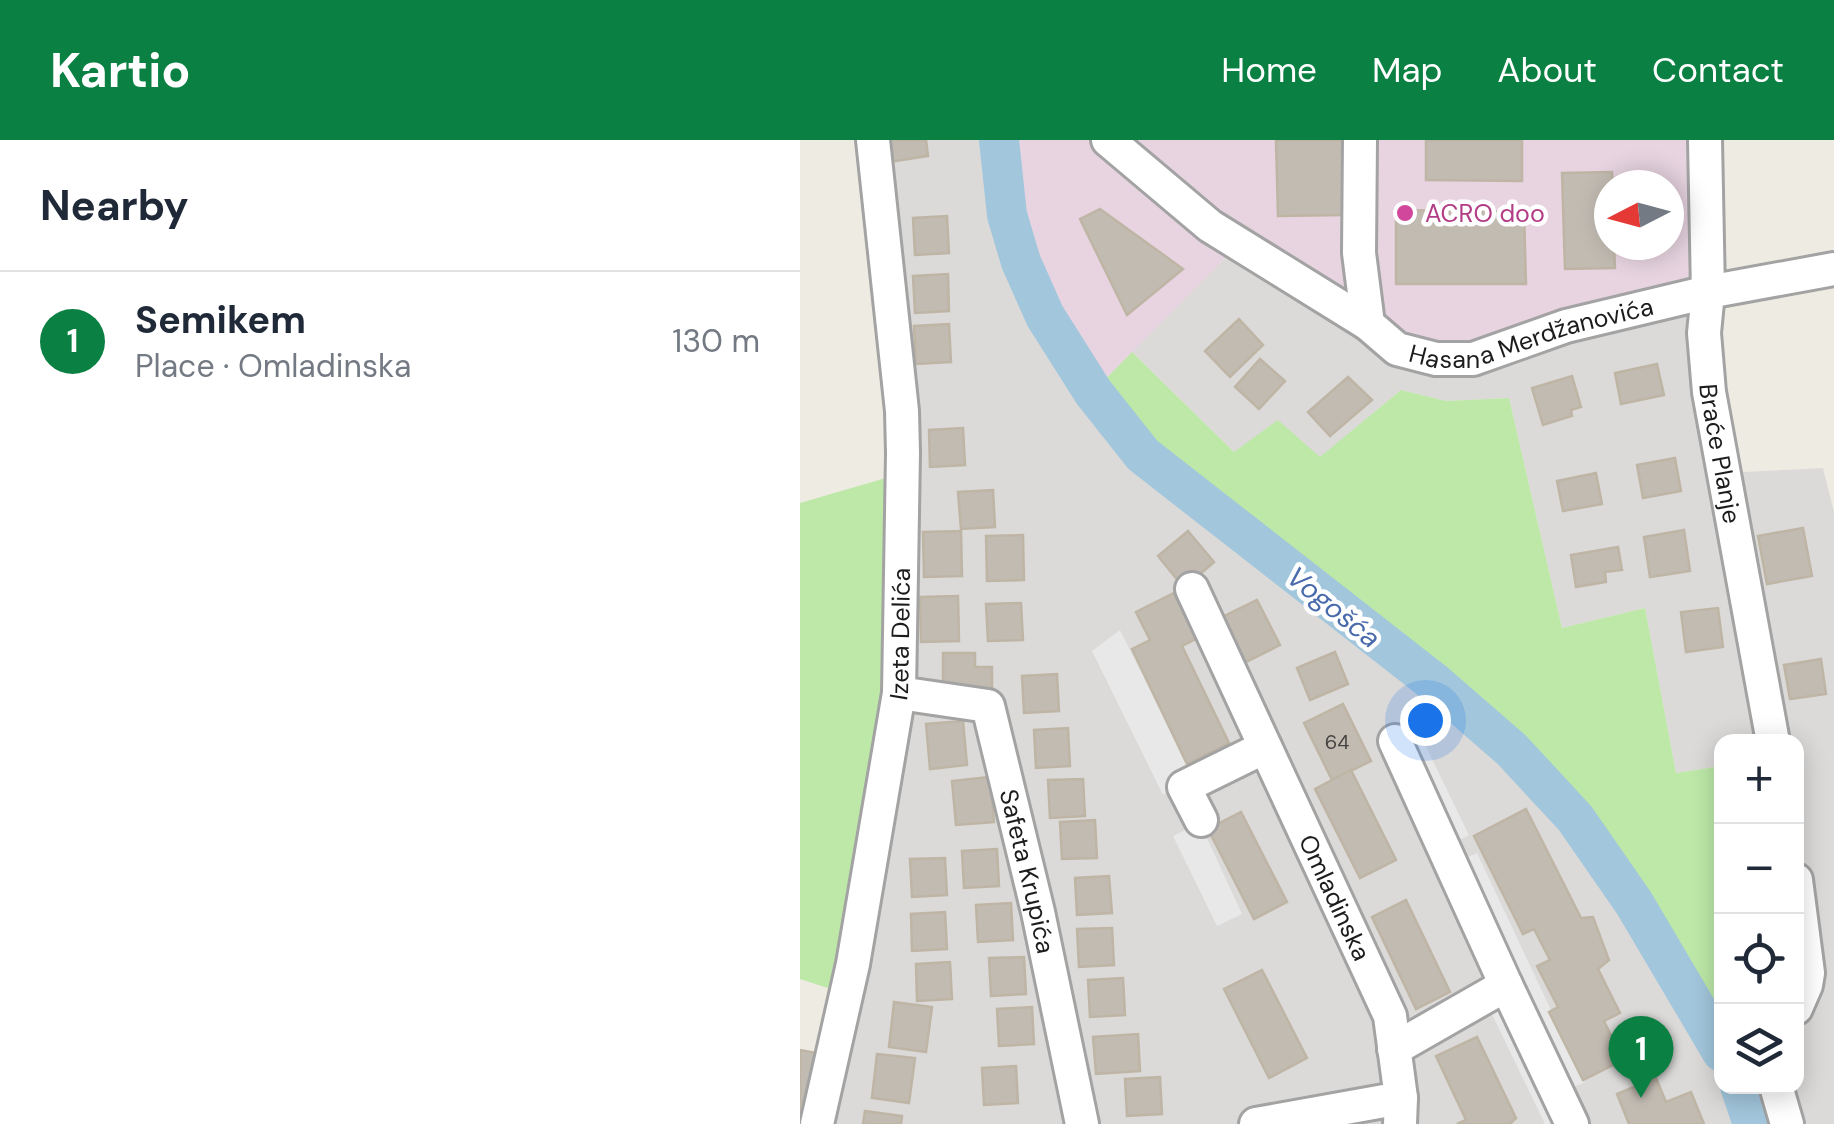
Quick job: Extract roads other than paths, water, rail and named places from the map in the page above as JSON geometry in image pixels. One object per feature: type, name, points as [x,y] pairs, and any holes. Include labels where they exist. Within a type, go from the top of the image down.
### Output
[{"type":"street","name":"Izeta Delića","points":[[817,1124],[854,964],[898,693],[902,411],[873,140]]},
{"type":"street","name":"Hasana Merdžanovića","points":[[1108,140],[1210,226],[1368,324],[1397,349],[1436,359],[1473,359],[1566,326],[1708,292]]},
{"type":"street","points":[[1360,140],[1358,254],[1368,324]]},
{"type":"street","name":"Braće Planje","points":[[1705,140],[1708,292],[1704,333],[1709,392],[1772,734]]},
{"type":"street","points":[[1708,292],[1834,269]]},
{"type":"street","name":"Omladinska","points":[[1192,589],[1390,1016],[1401,1111]]},
{"type":"street","name":"Safeta Krupića","points":[[898,693],[988,706],[1038,912],[1082,1124]]},
{"type":"street","points":[[1395,740],[1572,1124]]},
{"type":"street","points":[[1200,820],[1184,787],[1265,747]]},
{"type":"street","points":[[1798,1004],[1808,973],[1800,914]]},
{"type":"street","points":[[1394,1048],[1506,986]]},
{"type":"street","points":[[1779,1094],[1788,1124]]},
{"type":"street","points":[[1256,1124],[1401,1111]]},
{"type":"waterway","name":"Vogošća","points":[[999,140],[1007,215],[1021,262],[1045,316],[1093,392],[1143,455],[1435,683],[1511,749],[1575,818],[1634,903],[1714,1038]]},
{"type":"waterway","name":"Vogošća","points":[[1743,1094],[1753,1124]]},
{"type":"place","name":"ACRO doo","points":[[1405,213]]},
{"type":"place","name":"Semikem","points":[[1641,1098]]}]
